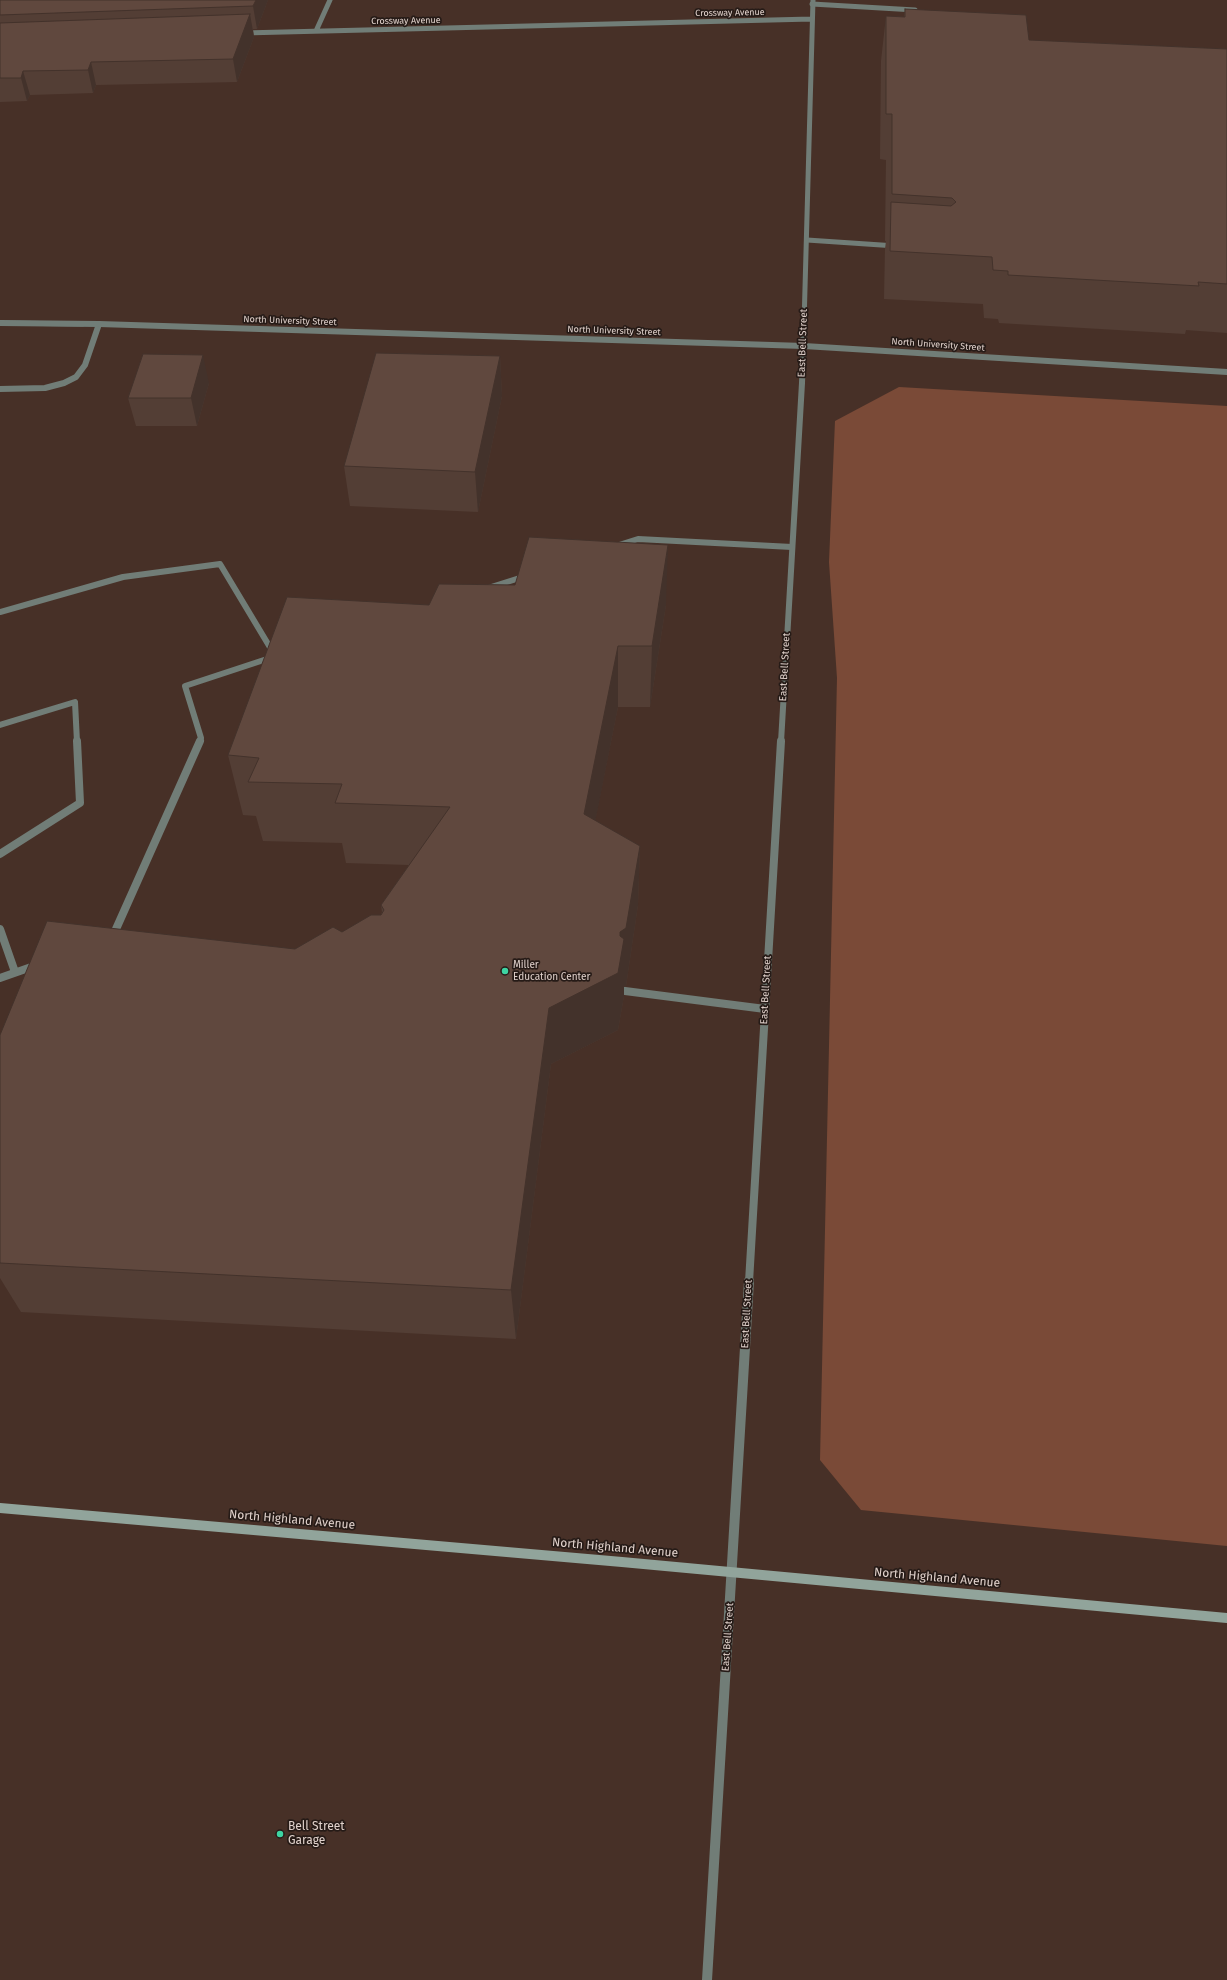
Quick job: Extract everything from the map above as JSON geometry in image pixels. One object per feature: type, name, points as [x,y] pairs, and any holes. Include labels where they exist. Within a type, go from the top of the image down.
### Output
[{"type":"street","points":[[316,31],[330,0]]},
{"type":"street","points":[[812,2],[920,10]]},
{"type":"street","name":"East Bell Street","points":[[707,1980],[804,346],[812,2]]},
{"type":"street","name":"Crossway Avenue","points":[[237,34],[812,20]]},
{"type":"street","points":[[806,240],[905,246]]},
{"type":"street","name":"North University Street","points":[[0,323],[100,324],[804,346],[1227,372]]},
{"type":"street","points":[[0,389],[45,388],[64,383],[76,377],[85,365],[100,324]]},
{"type":"street","points":[[615,547],[638,539],[792,548]]},
{"type":"street","points":[[0,612],[123,577],[220,564],[276,657]]},
{"type":"street","points":[[480,591],[532,574]]},
{"type":"street","points":[[111,943],[201,738],[185,686],[283,654]]},
{"type":"street","points":[[0,725],[75,702],[80,803],[0,854]]},
{"type":"street","points":[[0,929],[15,972]]},
{"type":"street","points":[[0,978],[45,962]]},
{"type":"street","points":[[624,992],[765,1009]]},
{"type":"street","name":"North Highland Avenue","points":[[0,1508],[732,1572],[1227,1618]]},
{"type":"shaded area","points":[[899,387],[1227,406],[1227,1546],[861,1510],[820,1460],[837,678],[829,562],[835,421]]},
{"type":"building","points":[[0,0],[256,0],[253,6],[0,15]]},
{"type":"building","points":[[905,9],[1026,15],[1029,40],[1227,49],[1227,284],[1198,282],[1199,286],[1008,275],[1008,271],[993,270],[992,257],[890,251],[891,202],[951,206],[956,202],[952,198],[892,194],[892,114],[886,114],[886,16],[905,17]]},
{"type":"building","points":[[250,14],[233,59],[91,62],[88,70],[23,71],[21,78],[0,78],[0,23]]},
{"type":"building","points":[[376,353],[500,356],[475,472],[344,466]]},
{"type":"building","points":[[143,354],[203,355],[191,398],[128,398]]},
{"type":"building","name":"Miller Education Center","points":[[529,537],[668,545],[652,646],[618,646],[584,814],[640,846],[626,928],[620,932],[620,936],[624,939],[618,973],[549,1008],[511,1290],[0,1263],[0,1035],[47,921],[295,949],[333,927],[342,932],[371,915],[381,915],[384,910],[381,905],[450,807],[335,803],[342,784],[248,782],[259,758],[228,755],[287,597],[429,605],[439,584],[515,585]]},
{"type":"place","name":"Miller Education Center","points":[[505,971]]},
{"type":"place","name":"Bell Street Garage","points":[[280,1834]]}]
